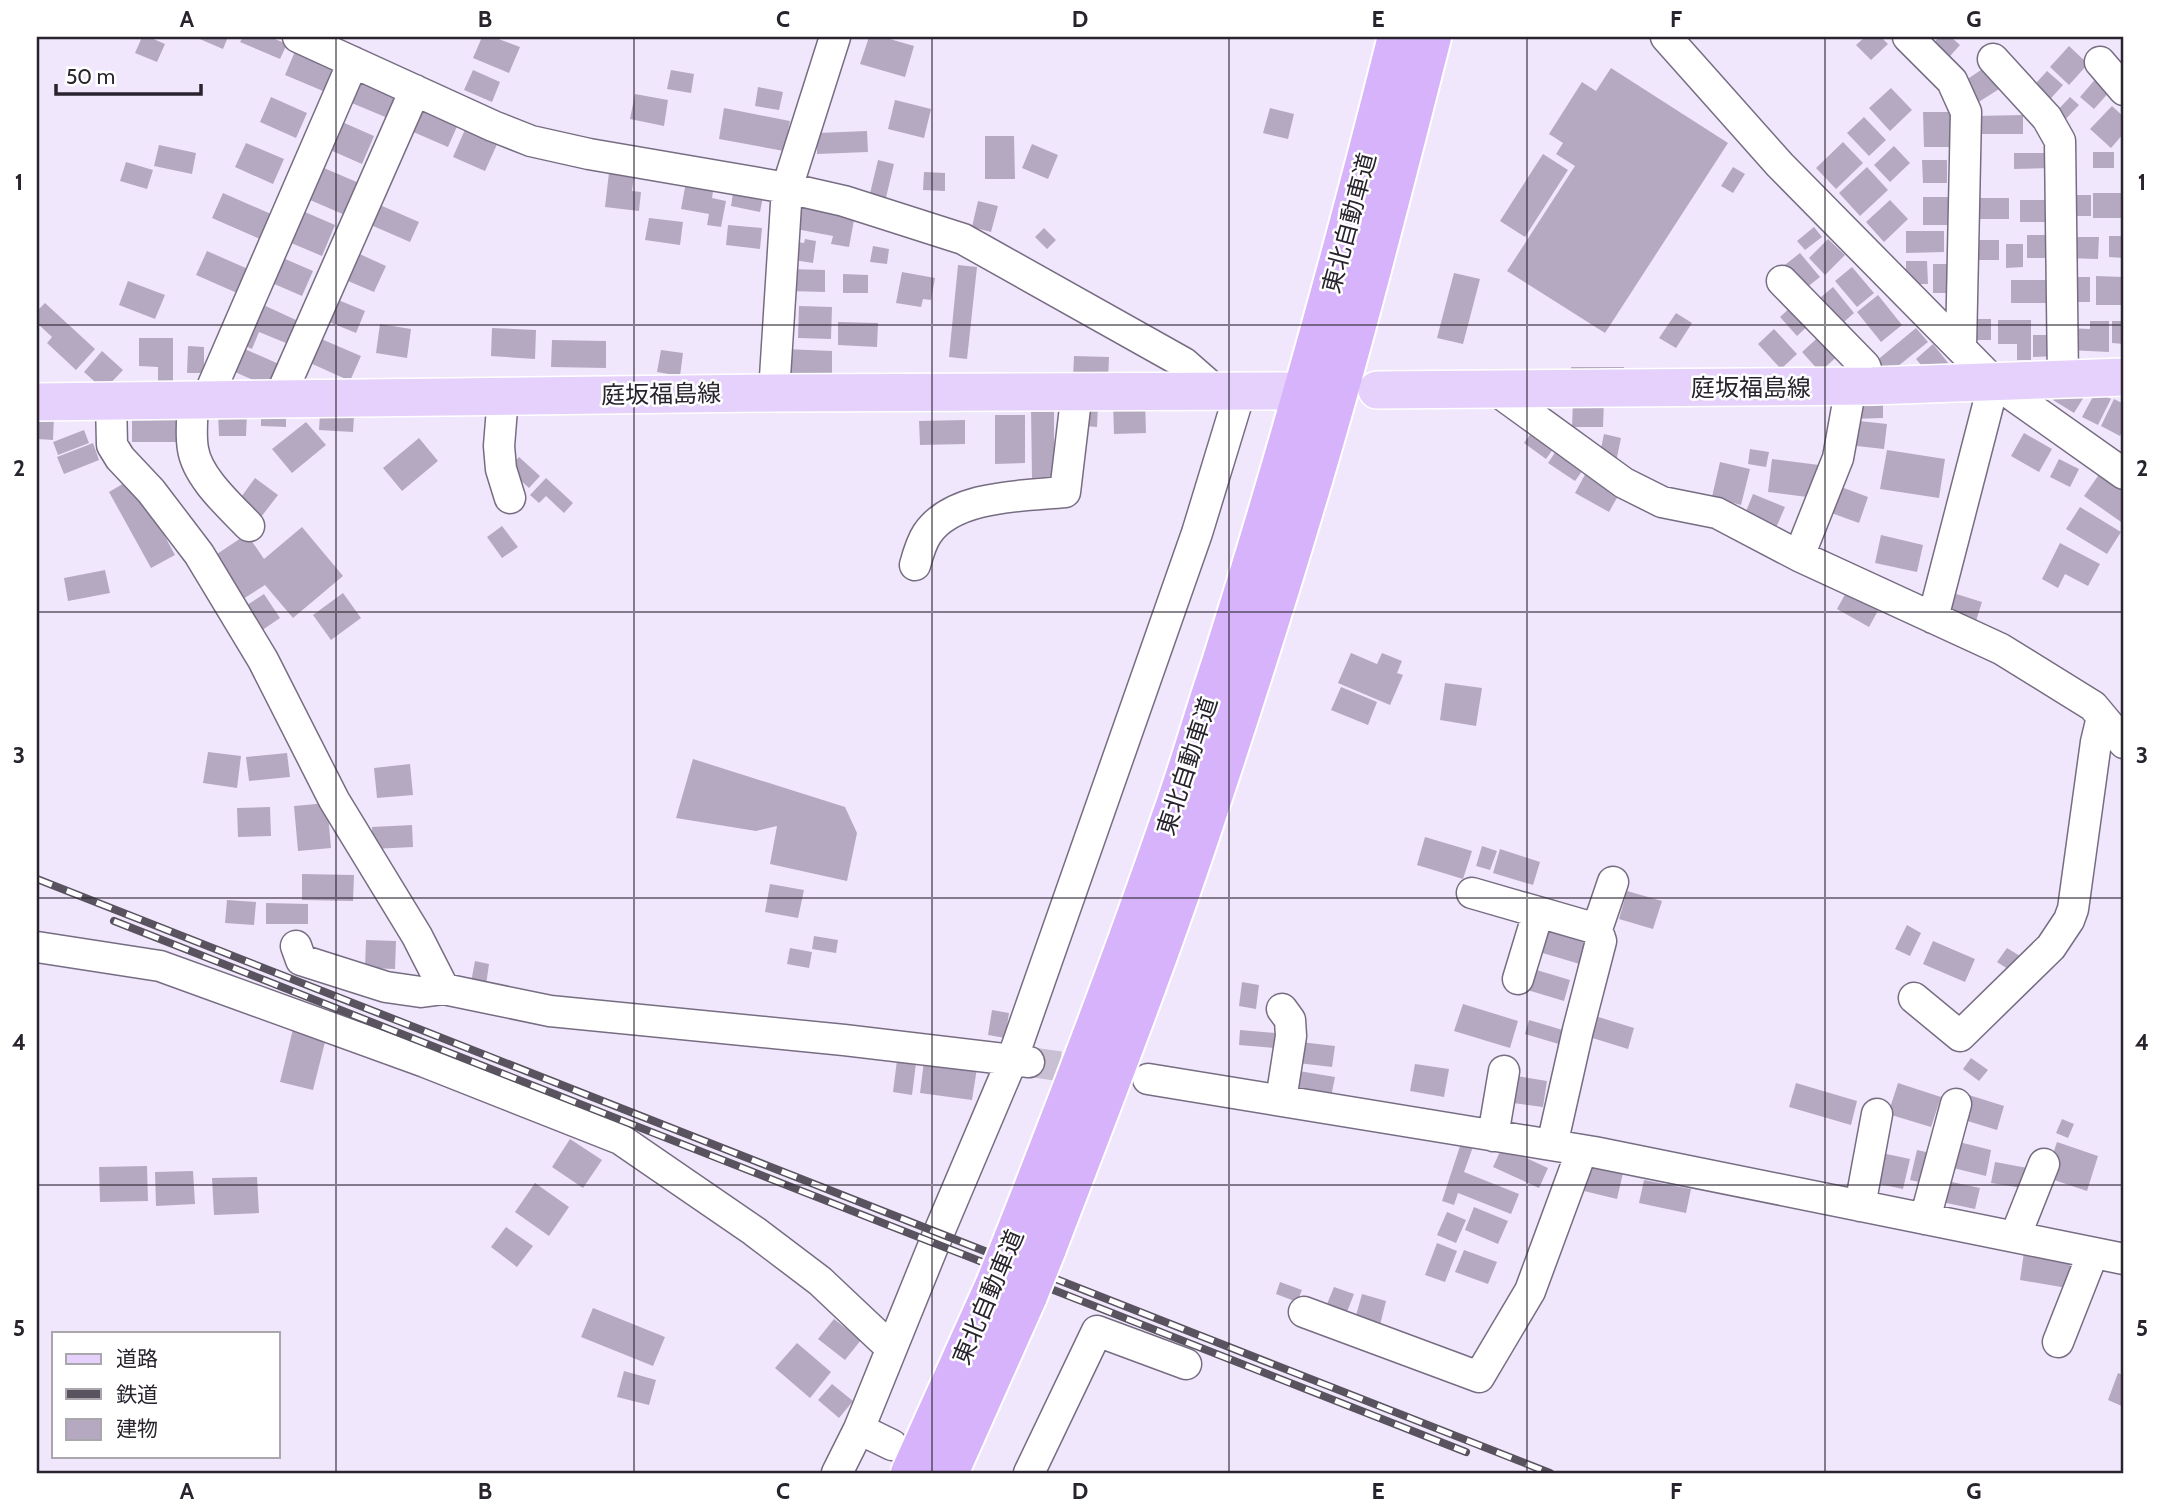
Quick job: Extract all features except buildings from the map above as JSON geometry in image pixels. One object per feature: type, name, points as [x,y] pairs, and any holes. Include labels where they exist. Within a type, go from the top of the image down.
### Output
[{"type":"highway","name":"東北自動車道","points":[[1030,1245],[1091,1043],[1176,802],[1297,414],[1360,185],[1397,37]]},
{"type":"highway","name":"東北自動車道","points":[[949,1473],[1011,1290],[1123,1050],[1193,853],[1273,610],[1332,414],[1432,37]]},
{"type":"highway","name":"東北自動車道","points":[[901,1459],[1011,1290]]},
{"type":"main road","name":"庭坂福島線","points":[[1377,390],[1862,386],[2124,377]]},
{"type":"main road","name":"庭坂福島線","points":[[37,402],[774,393],[1285,391]]},
{"type":"street","points":[[298,37],[531,141],[787,188],[844,201],[963,239],[1184,363],[1228,392],[1197,533],[1021,1061],[891,1348],[859,1429],[837,1473]]},
{"type":"street","points":[[774,393],[787,188],[835,37]]},
{"type":"street","points":[[1666,37],[1780,165],[1994,382],[2124,474]]},
{"type":"street","points":[[1908,37],[1952,81],[1966,113],[1961,348]]},
{"type":"street","points":[[1993,59],[2047,118],[2060,141],[2063,379]]},
{"type":"street","points":[[249,526],[212,486],[199,466],[193,449],[200,399],[353,62]]},
{"type":"street","points":[[2100,62],[2124,90]]},
{"type":"street","points":[[279,399],[415,90]]},
{"type":"street","points":[[1782,281],[1865,366],[1862,386],[1838,458],[1799,556]]},
{"type":"street","points":[[1933,618],[1994,382]]},
{"type":"street","points":[[1493,388],[1624,483],[1662,502],[1717,513],[1799,556],[2001,649],[2093,706],[2124,743]]},
{"type":"street","points":[[915,565],[928,533],[944,517],[964,506],[1065,492],[1077,391]]},
{"type":"street","points":[[503,396],[499,446],[501,469],[510,498]]},
{"type":"street","points":[[111,401],[112,445],[120,458],[151,491],[206,566],[263,660],[334,800],[416,936],[444,989]]},
{"type":"street","points":[[1914,998],[1961,1036],[2051,947],[2063,931],[2073,909],[2096,742],[2102,717]]},
{"type":"street","points":[[1552,1145],[1601,941],[1597,929],[1614,882]]},
{"type":"street","points":[[1472,892],[1597,929]]},
{"type":"street","points":[[1518,979],[1538,913]]},
{"type":"street","points":[[296,946],[301,960],[386,987],[421,992],[444,989],[551,1011],[844,1040],[1021,1061]]},
{"type":"street","points":[[37,947],[160,966],[425,1062],[620,1139],[754,1231],[820,1281],[891,1348]]},
{"type":"street","points":[[1281,1100],[1291,1035],[1290,1020],[1282,1009]]},
{"type":"street","points":[[1493,1136],[1504,1071]]},
{"type":"street","points":[[1148,1079],[1582,1150],[2124,1259]]},
{"type":"street","points":[[1924,1219],[1956,1104]]},
{"type":"street","points":[[1860,1206],[1877,1114]]},
{"type":"street","points":[[1304,1312],[1479,1377],[1530,1291],[1582,1150]]},
{"type":"street","points":[[2015,1237],[2044,1164]]},
{"type":"street","points":[[2058,1342],[2093,1253]]},
{"type":"street","points":[[1029,1473],[1097,1331],[1186,1364]]},
{"type":"street","points":[[859,1429],[901,1459]]},
{"type":"tunnel","points":[[1030,1062],[1100,1072]]},
{"type":"railway","points":[[37,879],[1550,1473]]},
{"type":"railway","points":[[114,921],[1466,1452]]}]
